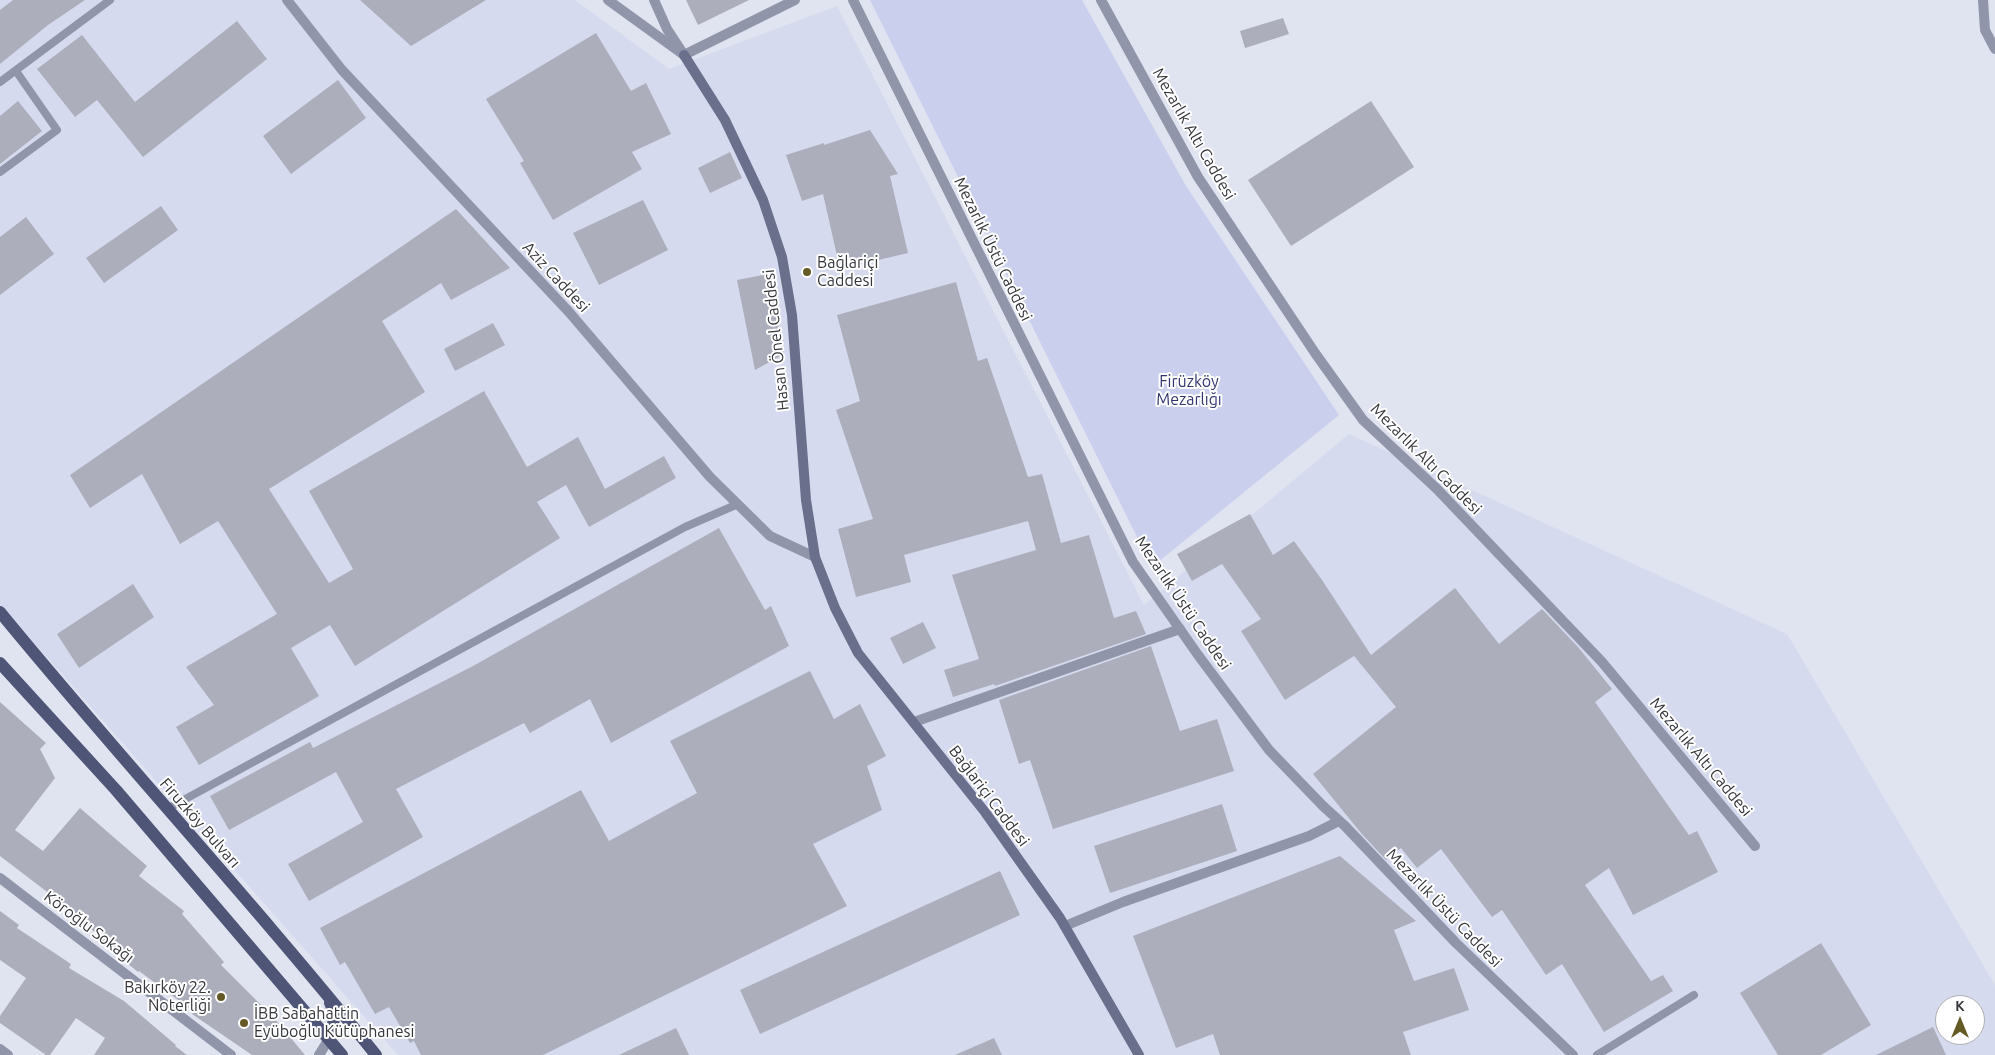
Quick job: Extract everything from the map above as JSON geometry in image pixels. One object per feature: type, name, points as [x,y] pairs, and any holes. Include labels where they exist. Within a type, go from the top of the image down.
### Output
[{"type":"main road","name":"Hasan Önel Caddesi","points":[[684,55],[724,120],[763,200],[782,258],[792,315],[806,500],[815,557]]},
{"type":"main road","name":"Bağlariçi Caddesi","points":[[815,557],[835,608],[858,653],[985,812],[1065,926],[1139,1055]]},
{"type":"main road","name":"Firuzköy Bulvarı","points":[[0,612],[71,698],[376,1055]]},
{"type":"main road","points":[[0,663],[116,790],[342,1055]]},
{"type":"main road","points":[[324,992],[333,1008],[334,1020],[329,1039]]},
{"type":"street","name":"Aziz Caddesi","points":[[286,0],[342,70],[569,312],[710,476],[770,536],[815,557]]},
{"type":"street","points":[[608,0],[684,55],[795,0]]},
{"type":"street","name":"Hasan Önel Caddesi","points":[[654,0],[667,29],[684,55]]},
{"type":"street","name":"Mezarlık Üstü Caddesi","points":[[853,0],[1133,562],[1180,630],[1269,750],[1339,820],[1456,943],[1573,1055]]},
{"type":"street","name":"Mezarlık Altı Caddesi","points":[[1101,0],[1198,177],[1315,353],[1363,420],[1437,489],[1602,662],[1754,846]]},
{"type":"street","points":[[1983,0],[1985,30],[1995,49]]},
{"type":"street","points":[[914,722],[1180,630]]},
{"type":"street","points":[[1065,926],[1123,902],[1310,836],[1339,820]]},
{"type":"street","name":"Köroğlu Sokağı","points":[[0,878],[231,1055]]},
{"type":"street","points":[[319,1055],[329,1039]]},
{"type":"street","points":[[0,1049],[8,1055]]},
{"type":"lane","points":[[0,82],[110,0]]},
{"type":"lane","points":[[0,172],[57,130],[16,71]]},
{"type":"lane","points":[[167,809],[685,526],[738,504]]},
{"type":"lane","points":[[1597,1055],[1694,995]]},
{"type":"shaded area","points":[[0,0],[575,0],[669,69],[837,6],[1144,605],[1349,434],[1787,634],[1995,985],[1995,1055],[398,1055],[0,604]]},
{"type":"green space","name":"Firüzköy Mezarlığı","points":[[870,0],[1082,0],[1186,186],[1339,415],[1152,567]]},
{"type":"building","points":[[13,0],[85,0],[48,25],[0,64],[0,10]]},
{"type":"building","points":[[360,0],[486,0],[411,46]]},
{"type":"building","points":[[686,0],[749,0],[698,25]]},
{"type":"building","points":[[1283,18],[1289,34],[1245,48],[1240,31]]},
{"type":"building","points":[[237,21],[267,59],[143,157],[97,100],[75,117],[37,69],[82,35],[135,102]]},
{"type":"building","points":[[596,33],[631,91],[646,83],[671,134],[632,152],[642,169],[553,220],[520,163],[524,161],[486,99]]},
{"type":"building","points":[[338,80],[366,118],[291,174],[263,136]]},
{"type":"building","points":[[18,101],[42,131],[0,164],[0,116]]},
{"type":"building","points":[[1371,101],[1414,167],[1291,246],[1248,180]]},
{"type":"building","points":[[870,130],[898,174],[890,176],[908,253],[840,269],[823,194],[802,201],[786,155]]},
{"type":"building","points":[[730,152],[742,178],[710,193],[698,168]]},
{"type":"building","points":[[643,200],[668,250],[599,285],[573,233]]},
{"type":"building","points":[[161,206],[178,230],[104,283],[86,258]]},
{"type":"building","points":[[456,209],[510,268],[451,300],[441,283],[382,321],[425,392],[269,489],[329,583],[353,569],[309,491],[484,391],[527,467],[578,437],[605,489],[664,456],[676,478],[589,527],[566,485],[537,502],[560,538],[355,666],[330,625],[291,648],[319,696],[199,765],[176,727],[214,705],[186,667],[277,614],[218,521],[180,544],[142,474],[90,508],[70,475]]},
{"type":"building","points":[[26,217],[54,254],[0,295],[0,237]]},
{"type":"building","points":[[768,274],[784,354],[755,370],[737,280]]},
{"type":"building","points":[[956,282],[978,361],[987,358],[1028,477],[1042,474],[1061,543],[1089,535],[1114,618],[1136,611],[1146,634],[995,686],[994,684],[953,697],[944,670],[979,659],[952,575],[1036,550],[1028,521],[904,555],[911,582],[856,597],[838,529],[873,519],[836,410],[860,401],[837,315]]},
{"type":"building","points":[[493,323],[505,345],[455,371],[444,349]]},
{"type":"building","points":[[1250,514],[1273,555],[1294,541],[1371,655],[1455,588],[1499,644],[1542,609],[1578,647],[1612,689],[1595,702],[1689,835],[1697,831],[1718,872],[1633,915],[1609,868],[1585,885],[1651,981],[1663,975],[1673,991],[1604,1032],[1562,964],[1546,975],[1502,910],[1492,917],[1441,849],[1417,868],[1401,848],[1386,860],[1361,833],[1313,774],[1396,707],[1354,656],[1285,700],[1241,631],[1261,619],[1222,564],[1192,581],[1177,554]]},
{"type":"building","points":[[719,528],[765,610],[771,606],[789,646],[611,743],[590,699],[530,733],[524,723],[396,789],[423,837],[309,901],[288,864],[363,822],[336,772],[229,830],[210,796],[310,742],[313,748],[473,666]]},
{"type":"building","points":[[133,584],[154,617],[79,668],[57,634]]},
{"type":"building","points":[[923,622],[936,648],[903,664],[890,638]]},
{"type":"building","points":[[1151,646],[1180,731],[1217,719],[1234,771],[1053,829],[1030,760],[1019,764],[999,700]]},
{"type":"building","points":[[810,671],[834,719],[860,704],[886,756],[867,766],[882,810],[813,844],[847,906],[543,1055],[421,1055],[414,1041],[410,1043],[389,1007],[375,1014],[345,962],[340,965],[320,928],[581,790],[609,841],[697,793],[670,741]]},
{"type":"building","points":[[0,702],[46,743],[40,749],[55,778],[15,830],[43,851],[80,808],[147,866],[139,876],[184,911],[182,914],[224,962],[221,965],[275,1019],[305,1055],[252,1055],[192,1014],[193,1011],[138,972],[97,938],[99,936],[59,901],[0,856]]},
{"type":"building","points":[[1222,804],[1237,851],[1110,893],[1094,846]]},
{"type":"building","points":[[1340,856],[1416,921],[1394,930],[1414,981],[1454,968],[1469,1010],[1403,1032],[1411,1055],[1220,1055],[1213,1034],[1176,1048],[1133,936]]},
{"type":"building","points":[[1000,871],[1020,915],[760,1034],[740,990]]},
{"type":"building","points":[[0,911],[19,925],[17,928],[71,964],[69,968],[124,1001],[187,1055],[94,1055],[105,1038],[76,1018],[50,1055],[46,1055],[0,1023],[0,1016],[26,978],[0,960]]},
{"type":"building","points":[[1821,943],[1871,1025],[1821,1055],[1778,1055],[1740,993]]},
{"type":"building","points":[[1933,1027],[1935,1031],[1935,1045],[1941,1045],[1946,1055],[1876,1055]]},
{"type":"building","points":[[676,1028],[689,1055],[619,1055]]},
{"type":"building","points":[[994,1038],[1002,1055],[955,1055]]},
{"type":"place","name":"Bağlariçi Caddesi","points":[[807,272]]},
{"type":"place","name":"Bakırköy 22. Noterliği","points":[[221,997]]},
{"type":"place","name":"İBB Sabahattin Eyüboğlu Kütüphanesi","points":[[244,1023]]}]
